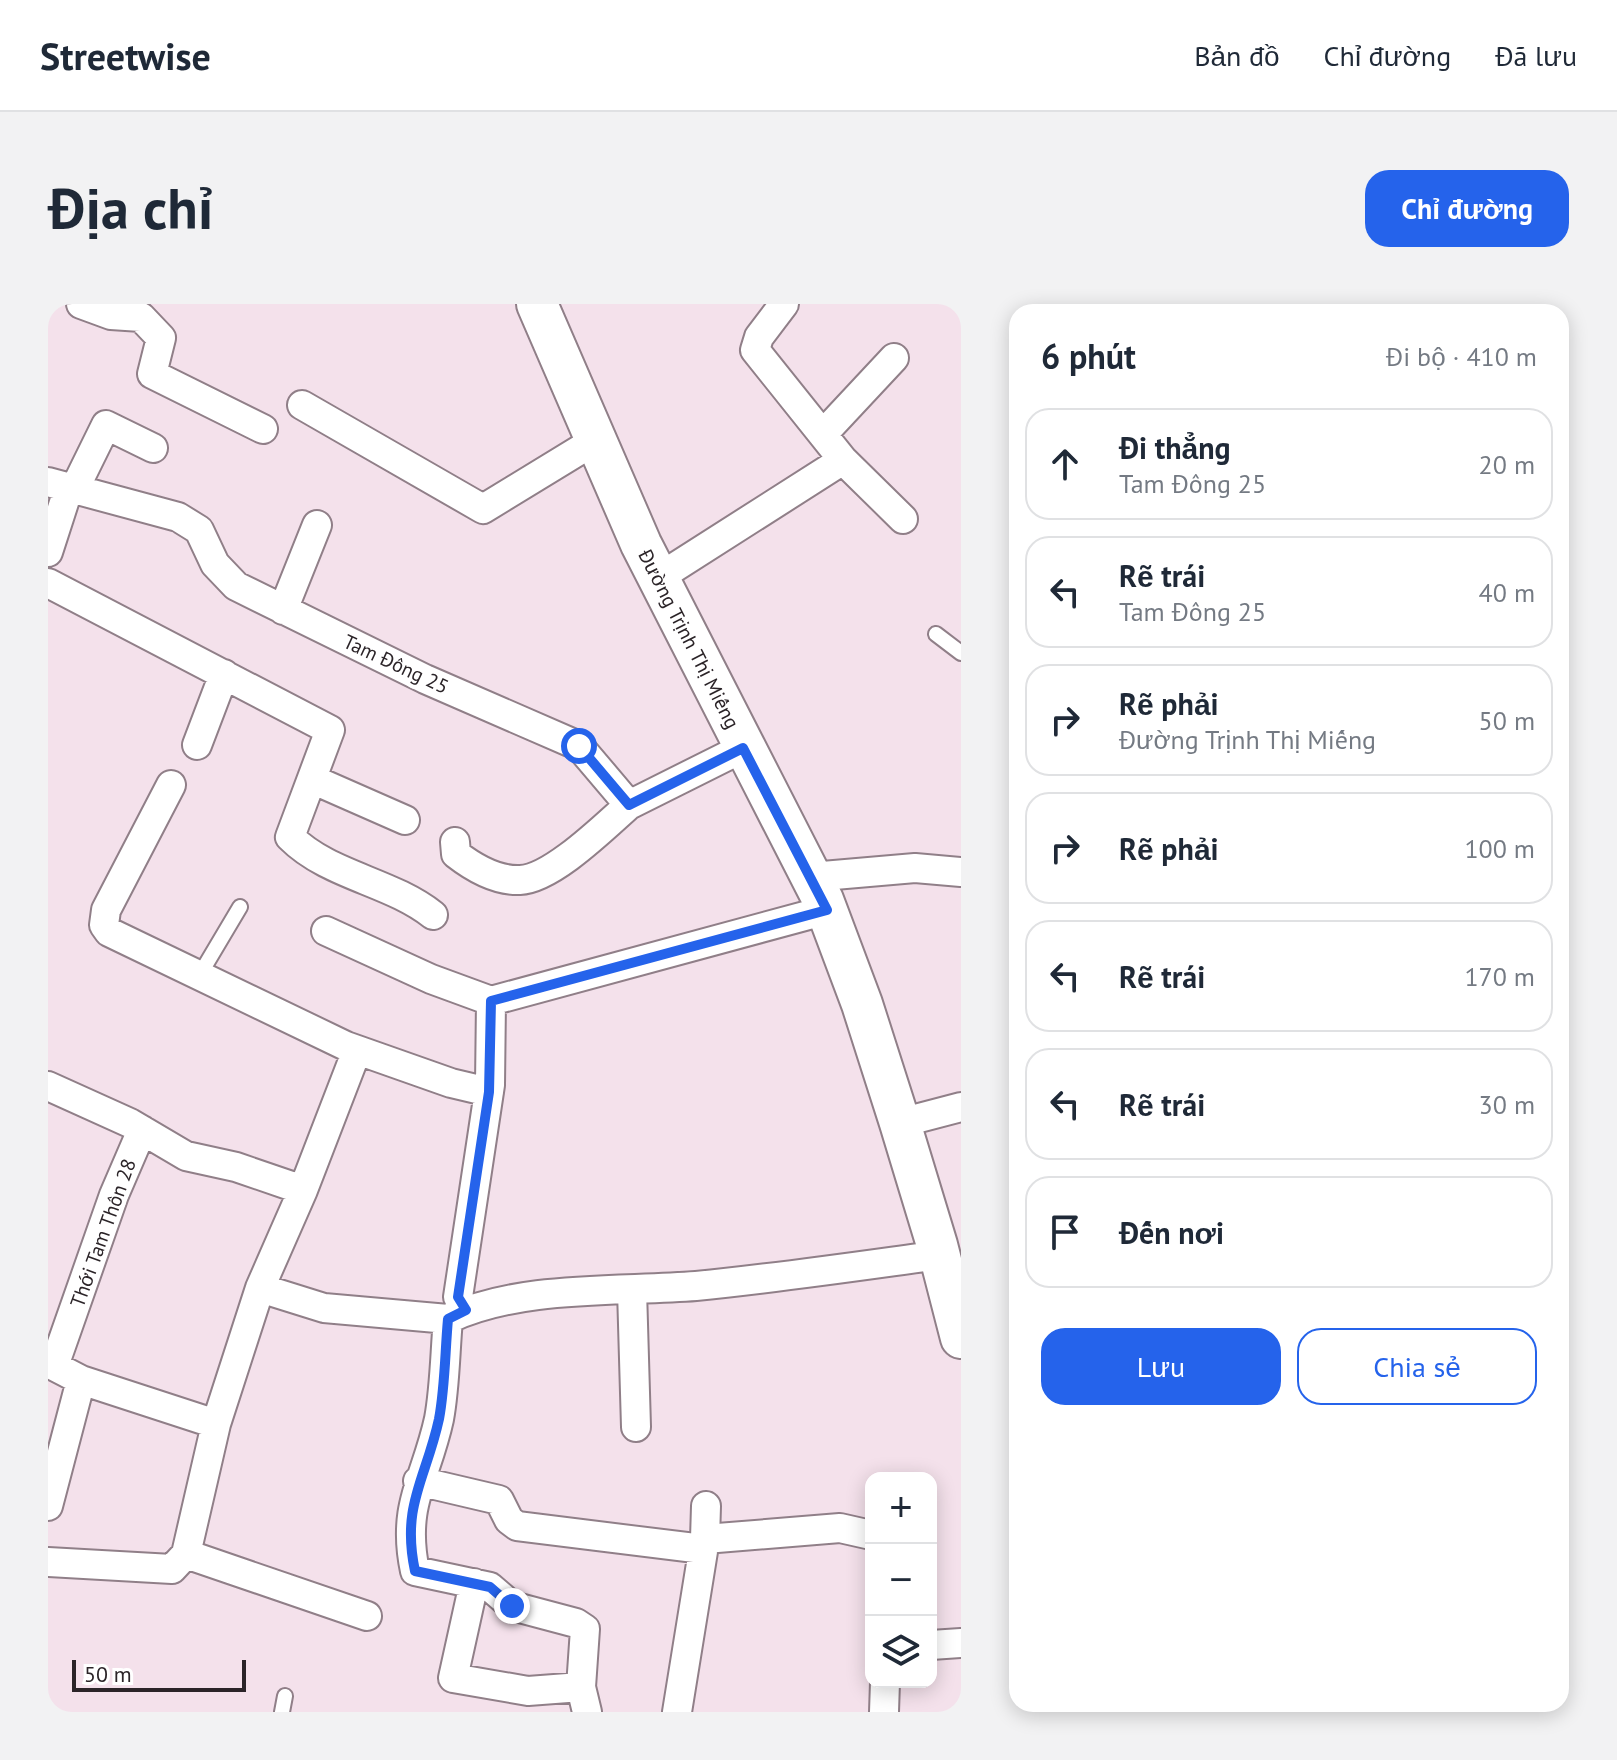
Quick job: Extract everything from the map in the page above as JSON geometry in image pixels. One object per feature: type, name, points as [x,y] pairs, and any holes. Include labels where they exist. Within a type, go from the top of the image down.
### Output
[{"type":"main road","name":"Đường Trịnh Thị Miếng","points":[[537,304],[658,578],[819,894],[862,1004],[958,1316]]},
{"type":"street","points":[[81,304],[111,315],[146,310],[161,338],[152,374],[263,429]]},
{"type":"street","points":[[784,304],[759,337],[755,350],[843,460],[903,519]]},
{"type":"street","points":[[823,434],[894,358]]},
{"type":"street","points":[[302,405],[483,509],[596,440]]},
{"type":"street","points":[[48,552],[64,486],[106,425],[153,448]]},
{"type":"street","points":[[658,578],[843,460]]},
{"type":"street","name":"Tam Đông 25","points":[[64,486],[178,517],[199,530],[215,564],[236,586],[425,679],[579,746],[629,805]]},
{"type":"street","points":[[283,610],[317,525]]},
{"type":"street","points":[[48,583],[330,730],[314,780],[290,837],[308,855],[417,903],[433,915]]},
{"type":"street","points":[[197,745],[224,674]]},
{"type":"street","points":[[455,842],[456,854],[479,872],[520,880],[542,873],[629,805],[743,748]]},
{"type":"street","points":[[314,780],[405,820]]},
{"type":"street","points":[[171,785],[106,910],[104,925],[117,937],[357,1050],[451,1083],[489,1092]]},
{"type":"street","points":[[326,931],[431,979],[491,1001],[819,894],[915,868],[961,872]]},
{"type":"street","points":[[474,1583],[453,1678],[584,1699],[585,1629],[576,1623],[512,1606],[490,1587],[474,1583],[415,1571],[408,1539],[418,1481],[439,1419],[457,1315],[489,1092],[491,1001]]},
{"type":"street","points":[[48,1562],[172,1569],[186,1554],[216,1424],[260,1288],[303,1190],[357,1050]]},
{"type":"street","points":[[48,1086],[142,1130],[186,1156],[236,1167],[303,1190]]},
{"type":"street","points":[[900,1123],[961,1107]]},
{"type":"street","name":"Thới Tam Thôn 28","points":[[142,1130],[114,1195],[51,1366],[81,1380],[216,1424]]},
{"type":"street","points":[[260,1288],[324,1308],[457,1315],[546,1295],[776,1278],[940,1255]]},
{"type":"street","points":[[632,1290],[636,1427]]},
{"type":"street","points":[[48,1506],[81,1380]]},
{"type":"street","points":[[418,1481],[499,1500],[509,1520],[517,1526],[704,1544],[840,1528],[865,1534]]},
{"type":"street","points":[[677,1712],[704,1544],[706,1506]]},
{"type":"street","points":[[186,1554],[367,1616]]},
{"type":"street","points":[[937,1645],[961,1643]]},
{"type":"street","points":[[884,1712],[885,1688]]},
{"type":"lane","points":[[936,634],[961,653]]},
{"type":"lane","points":[[199,976],[240,907]]},
{"type":"lane","points":[[282,1712],[285,1696]]},
{"type":"route","points":[[512,1606],[490,1587],[415,1571],[408,1539],[414,1493],[439,1419],[448,1319],[466,1310],[458,1297],[489,1092],[491,1001],[827,910],[743,748],[629,805],[579,746]]}]
